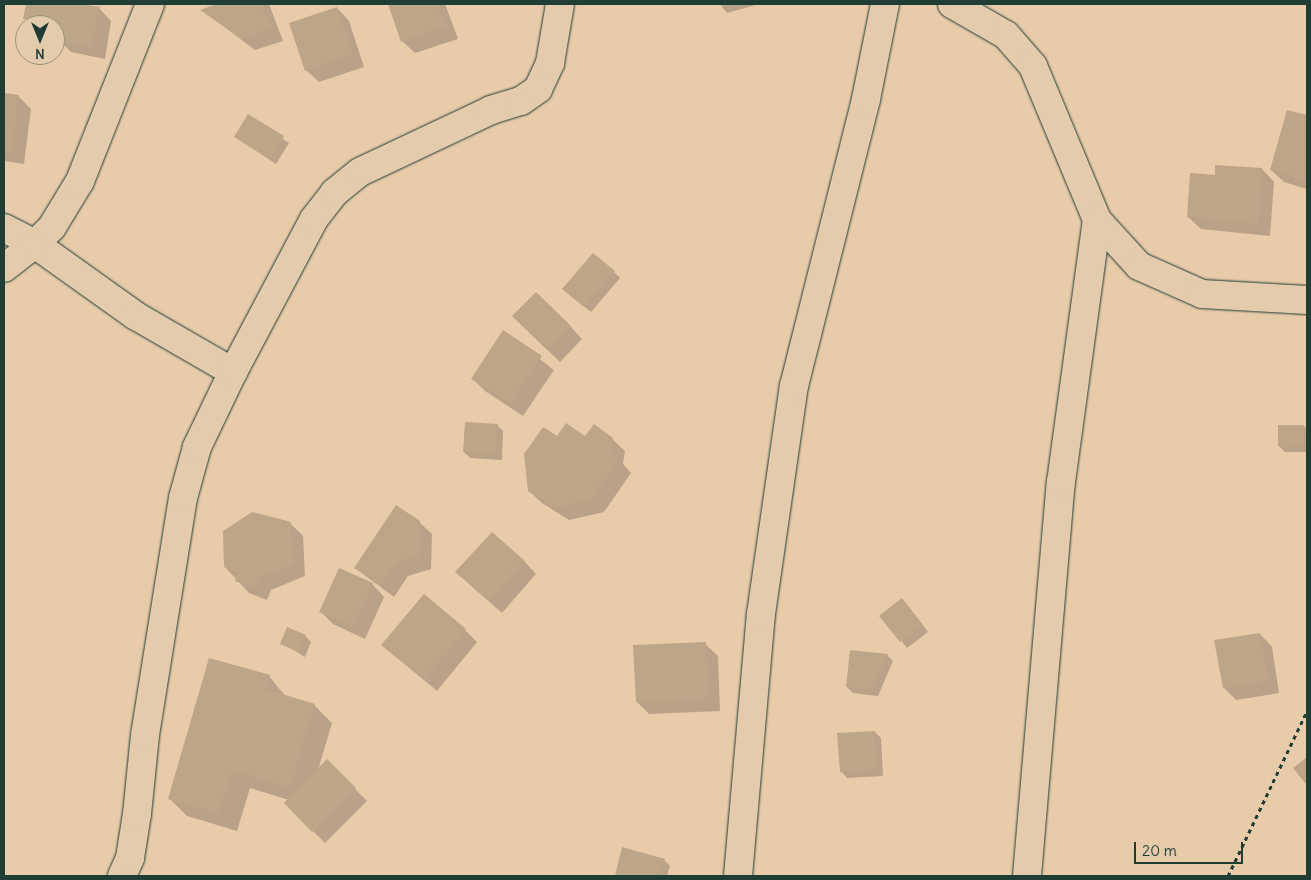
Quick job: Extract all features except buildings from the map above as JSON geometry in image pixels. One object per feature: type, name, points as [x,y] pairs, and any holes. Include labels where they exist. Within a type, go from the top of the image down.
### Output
[{"type":"street","points":[[4,268],[35,244],[52,227],[80,182],[150,4]]},
{"type":"street","points":[[122,876],[130,858],[137,814],[145,735],[182,498],[197,447],[233,372],[314,220],[334,193],[360,172],[491,110],[521,101],[538,89],[550,63],[560,4]]},
{"type":"street","points":[[738,876],[761,614],[794,386],[866,99],[884,4]]},
{"type":"street","points":[[952,4],[1006,35],[1033,66],[1097,220],[1139,266],[1202,294],[1307,300]]},
{"type":"street","points":[[1027,876],[1061,482],[1097,220]]},
{"type":"street","points":[[4,228],[35,244],[136,316],[233,372]]},
{"type":"path","points":[[1228,876],[1307,711]]}]
